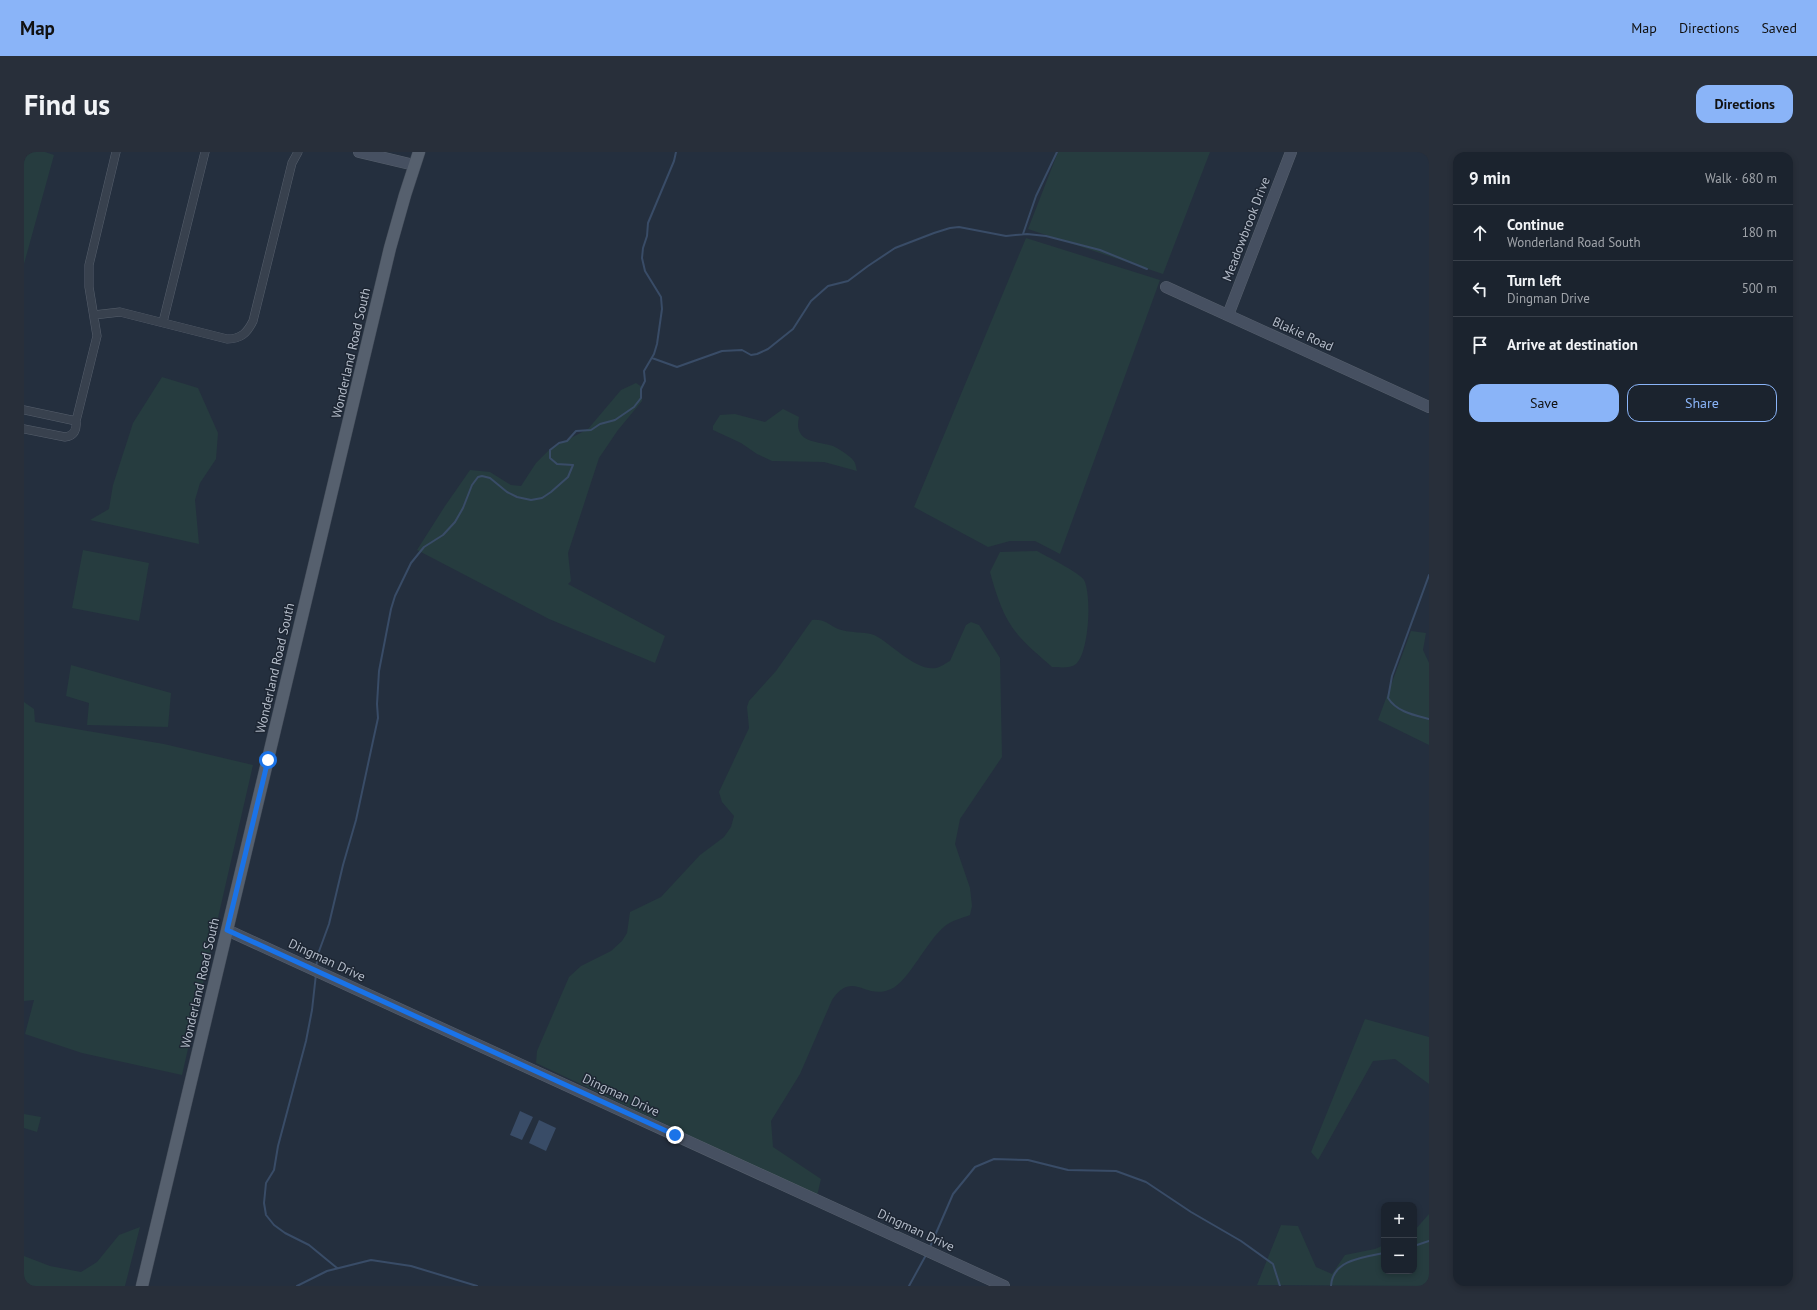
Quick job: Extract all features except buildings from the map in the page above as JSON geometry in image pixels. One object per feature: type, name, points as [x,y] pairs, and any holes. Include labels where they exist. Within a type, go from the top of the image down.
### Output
[{"type":"main road","name":"Wonderland Road South","points":[[142,1286],[389,255],[419,152]]},
{"type":"street","points":[[24,429],[64,438],[70,437],[74,433],[76,427],[76,421],[97,336],[90,287],[89,265],[116,152]]},
{"type":"street","points":[[163,322],[205,152]]},
{"type":"street","points":[[291,152],[292,163]]},
{"type":"street","points":[[94,315],[120,312],[227,339],[234,339],[245,334],[253,321],[292,163],[298,152]]},
{"type":"street","points":[[359,152],[414,165]]},
{"type":"street","name":"Meadowbrook Drive","points":[[1228,315],[1291,152]]},
{"type":"street","name":"Blakie Road","points":[[1166,287],[1429,407]]},
{"type":"street","points":[[24,410],[76,421]]},
{"type":"street","name":"Dingman Drive","points":[[227,930],[1004,1286]]},
{"type":"green space","points":[[24,152],[45,152],[54,155],[24,264]]},
{"type":"green space","points":[[1058,152],[1210,152],[1163,274],[1028,229]]},
{"type":"green space","points":[[1026,238],[1160,280],[1060,554],[1035,541],[1010,541],[988,547],[914,507]]},
{"type":"green space","points":[[162,377],[198,388],[218,433],[216,459],[200,483],[195,500],[199,544],[90,520],[109,509],[113,485],[133,423]]},
{"type":"green space","points":[[636,383],[642,387],[642,401],[618,430],[599,458],[568,553],[571,581],[568,584],[665,636],[655,663],[549,619],[417,550],[470,470],[490,472],[511,485],[521,486],[536,463],[550,449],[588,429],[621,390]]},
{"type":"green space","points":[[783,409],[799,417],[798,426],[803,436],[814,441],[833,446],[844,452],[854,461],[857,471],[824,462],[772,461],[757,454],[741,443],[713,430],[713,426],[720,415],[735,414],[765,422]]},
{"type":"green space","points":[[83,550],[149,563],[139,621],[72,608]]},
{"type":"green space","points":[[1037,551],[1076,573],[1084,580],[1088,598],[1088,624],[1084,648],[1076,664],[1071,667],[1052,667],[1021,638],[1012,627],[1005,614],[992,579],[990,572],[1000,552]]},
{"type":"green space","points":[[812,620],[823,621],[842,630],[874,635],[920,666],[928,668],[936,668],[950,661],[966,625],[971,622],[979,625],[1000,658],[1002,757],[960,819],[955,844],[970,888],[972,906],[970,915],[947,924],[938,932],[898,985],[882,992],[853,986],[846,987],[839,991],[832,1000],[800,1074],[771,1121],[773,1147],[821,1179],[817,1196],[536,1063],[537,1051],[569,977],[581,966],[611,951],[622,941],[627,933],[630,912],[661,897],[700,855],[724,837],[731,827],[734,816],[722,802],[719,792],[749,728],[747,707],[749,701],[776,671]]},
{"type":"green space","points":[[1411,631],[1426,633],[1423,650],[1429,663],[1429,745],[1378,720]]},
{"type":"green space","points":[[71,665],[171,693],[168,727],[87,725],[89,703],[66,696]]},
{"type":"green space","points":[[24,702],[34,709],[35,722],[164,744],[253,765],[182,1075],[82,1053],[25,1034],[34,1000],[24,1001]]},
{"type":"green space","points":[[1365,1019],[1429,1037],[1429,1084],[1395,1059],[1373,1061],[1318,1160],[1311,1152]]},
{"type":"green space","points":[[24,1114],[41,1117],[37,1132],[24,1128]]},
{"type":"green space","points":[[1429,1214],[1429,1286],[1257,1285],[1281,1225],[1298,1226],[1316,1267],[1332,1274],[1345,1255],[1381,1246],[1381,1274],[1417,1274],[1417,1228]]},
{"type":"green space","points":[[140,1227],[125,1286],[24,1286],[24,1256],[50,1266],[81,1272],[97,1262],[119,1235]]},
{"type":"water","points":[[520,1111],[533,1117],[522,1140],[510,1135]]},
{"type":"water","points":[[539,1120],[556,1128],[546,1151],[529,1143]]},
{"type":"waterway","points":[[316,968],[318,954],[329,924],[343,865],[356,820],[378,718],[377,704],[379,671],[395,596],[411,563],[424,547],[443,535],[455,522],[463,508],[472,485],[478,477],[482,476],[490,478],[507,492],[517,497],[531,500],[542,498],[568,477],[573,465],[557,464],[550,458],[550,450],[559,443],[567,441],[576,431],[591,430],[600,424],[615,420],[634,407],[641,398],[641,389],[645,381],[644,371],[654,354],[657,344],[662,309],[661,297],[645,271],[642,258],[643,248],[647,236],[648,223],[674,161],[676,152]]},
{"type":"waterway","points":[[1023,234],[1036,196],[1057,152]]},
{"type":"waterway","points":[[652,358],[677,367],[722,351],[742,350],[751,355],[757,354],[768,349],[793,329],[811,301],[828,286],[848,281],[895,248],[950,228],[959,227],[1006,236],[1027,234],[1046,236],[1100,250],[1147,269]]},
{"type":"waterway","points":[[1429,575],[1392,676],[1388,698],[1401,710],[1429,719]]},
{"type":"waterway","points":[[316,974],[312,1010],[306,1041],[278,1146],[274,1170],[266,1183],[264,1203],[266,1215],[274,1225],[285,1233],[309,1245],[337,1268]]},
{"type":"waterway","points":[[930,1247],[953,1194],[975,1167],[994,1159],[1028,1160],[1068,1170],[1116,1171],[1146,1182],[1191,1212],[1241,1241],[1273,1264],[1280,1286]]},
{"type":"waterway","points":[[1417,1245],[1429,1241]]},
{"type":"waterway","points":[[1331,1286],[1333,1277],[1337,1270],[1343,1265],[1359,1258],[1381,1254]]},
{"type":"waterway","points":[[909,1286],[926,1255]]},
{"type":"waterway","points":[[297,1286],[327,1271],[371,1260],[411,1266],[477,1286]]},
{"type":"route","points":[[268,760],[227,930],[675,1135]]}]
